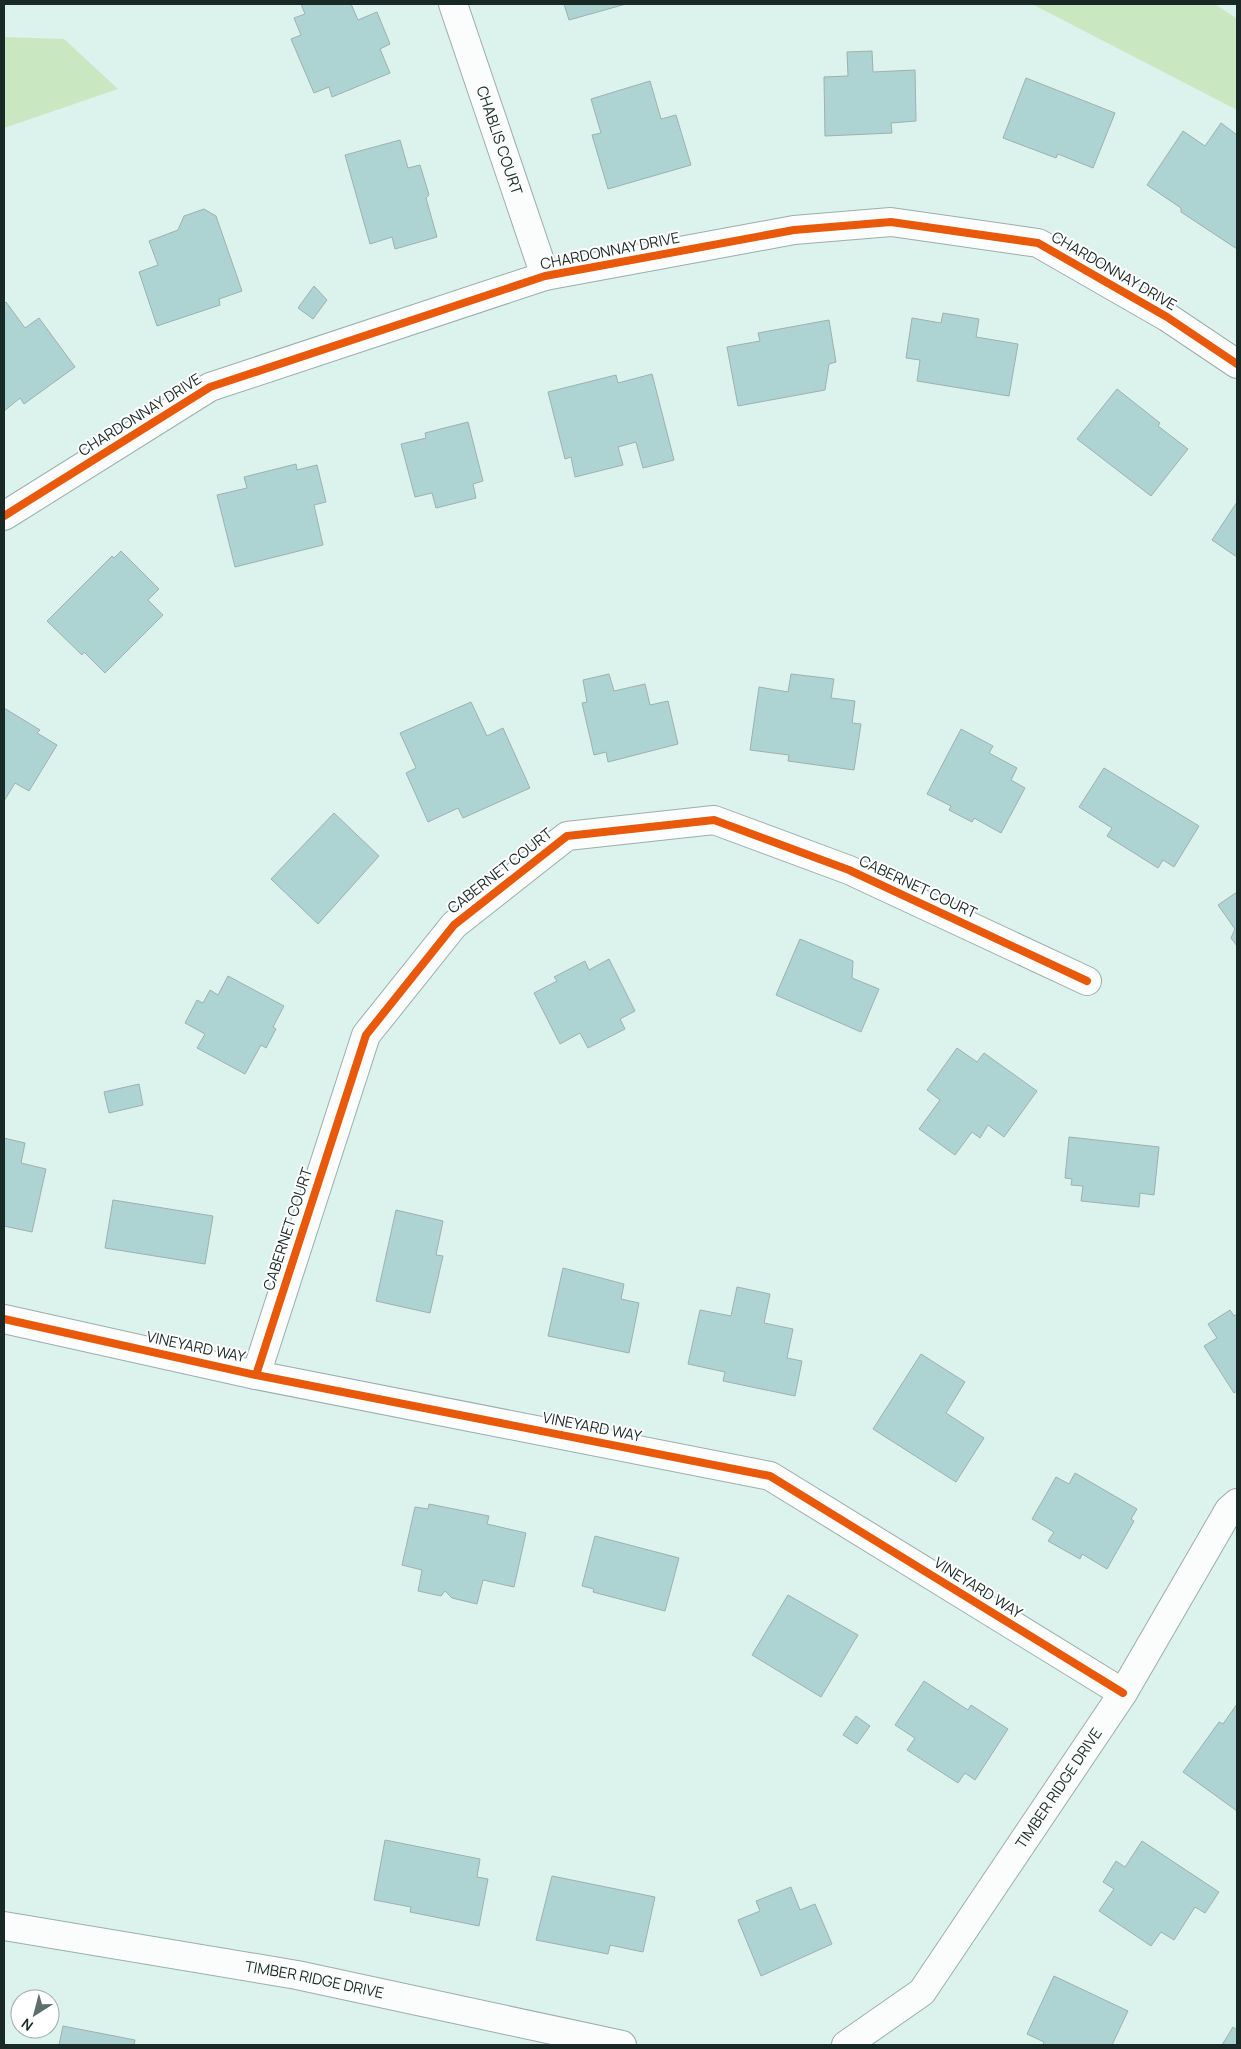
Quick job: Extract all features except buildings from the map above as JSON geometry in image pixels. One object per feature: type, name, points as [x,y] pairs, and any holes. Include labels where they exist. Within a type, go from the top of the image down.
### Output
[{"type":"street","name":"CHABLIS COURT","points":[[453,4],[545,276]]},
{"type":"street","name":"CHARDONNAY DRIVE","points":[[4,516],[210,387],[545,276],[794,230],[891,222],[1038,243],[1167,317],[1237,364]]},
{"type":"street","name":"CABERNET COURT","points":[[256,1375],[366,1035],[454,924],[567,836],[714,820],[849,870],[1087,981]]},
{"type":"street","name":"VINEYARD WAY","points":[[4,1319],[256,1375],[770,1476],[1123,1693]]},
{"type":"street","name":"TIMBER RIDGE DRIVE","points":[[846,2045],[922,1992],[1123,1693],[1229,1510],[1237,1503]]},
{"type":"street","name":"TIMBER RIDGE DRIVE","points":[[4,1926],[297,1975],[622,2045]]},
{"type":"green space","points":[[1032,4],[1215,4],[1237,19],[1237,110]]},
{"type":"green space","points":[[4,37],[64,39],[118,89],[4,128]]},
{"type":"cycle path","points":[[4,516],[210,387],[545,276],[794,230],[891,222],[1038,243],[1167,317],[1237,364]]},
{"type":"cycle path","points":[[256,1375],[366,1035],[454,925],[567,836],[714,820],[849,870],[1087,981]]},
{"type":"cycle path","points":[[4,1319],[256,1375],[770,1476],[1123,1693]]}]
